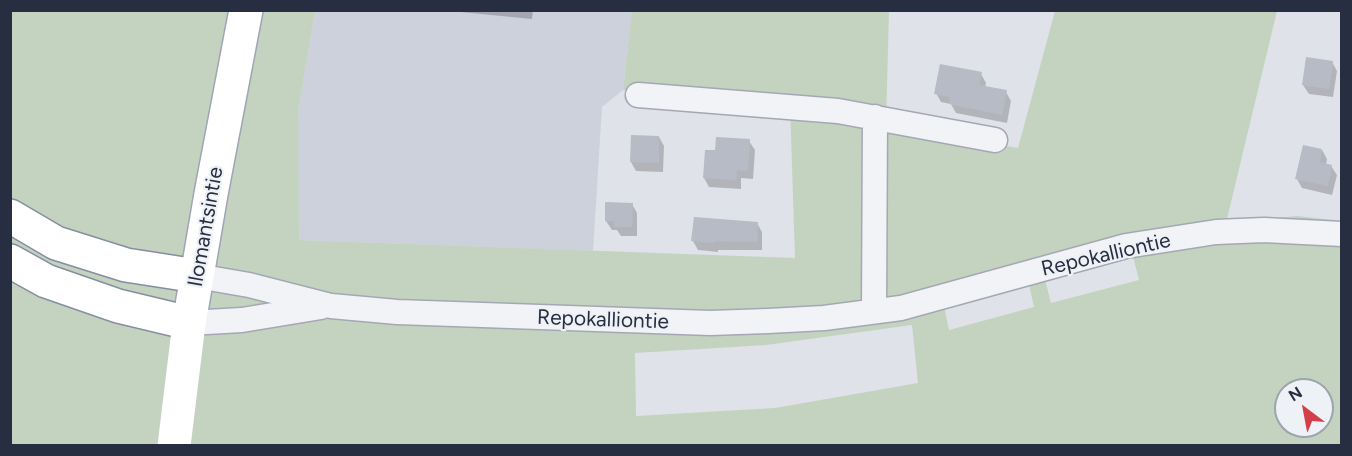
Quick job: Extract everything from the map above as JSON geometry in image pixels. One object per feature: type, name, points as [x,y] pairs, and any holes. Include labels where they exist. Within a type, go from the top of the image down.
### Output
[{"type":"main road","name":"Ilomantsintie","points":[[174,446],[189,323],[210,194],[246,10]]},
{"type":"main road","points":[[10,216],[56,243],[126,265],[197,276]]},
{"type":"main road","points":[[10,261],[46,281],[118,306],[189,323]]},
{"type":"street","points":[[638,95],[838,111],[995,140]]},
{"type":"street","points":[[874,310],[875,117]]},
{"type":"street","name":"Repokalliontie","points":[[197,276],[249,285],[331,306],[397,312],[710,323],[824,318],[901,308],[1138,244],[1216,232],[1264,230],[1341,234]]},
{"type":"street","name":"Repokalliontie","points":[[189,323],[242,320],[331,306]]},
{"type":"shaded area","points":[[315,11],[632,11],[623,90],[602,107],[593,251],[298,240],[298,112]]},
{"type":"green space","points":[[632,10],[889,11],[886,125],[1018,148],[1055,11],[1277,11],[1226,223],[1297,216],[1341,221],[1341,445],[182,446],[258,11],[315,11],[298,112],[299,240],[795,258],[790,104],[623,90]],"holes":[[[1131,249],[1139,280],[1051,303],[1043,272]],[[1027,276],[1034,307],[949,330],[943,301]],[[912,325],[918,383],[775,408],[636,416],[635,353],[766,345]]]},
{"type":"green space","points":[[10,11],[236,11],[189,269],[128,260],[11,207]]},
{"type":"green space","points":[[10,220],[187,280],[167,445],[11,445]]},
{"type":"building","points":[[1306,57],[1333,61],[1329,89],[1302,85]]},
{"type":"building","points":[[940,64],[982,72],[979,85],[1007,90],[1002,115],[949,104],[950,97],[934,94]]},
{"type":"building","points":[[631,135],[659,136],[659,163],[630,162]]},
{"type":"building","points":[[716,137],[750,139],[748,171],[737,170],[736,180],[703,178],[705,150],[715,150]]},
{"type":"building","points":[[1303,145],[1322,149],[1320,162],[1332,165],[1328,186],[1295,179]]},
{"type":"building","points":[[605,202],[633,203],[632,227],[614,227],[614,221],[605,221]]},
{"type":"building","points":[[694,217],[758,222],[757,242],[691,241]]}]
